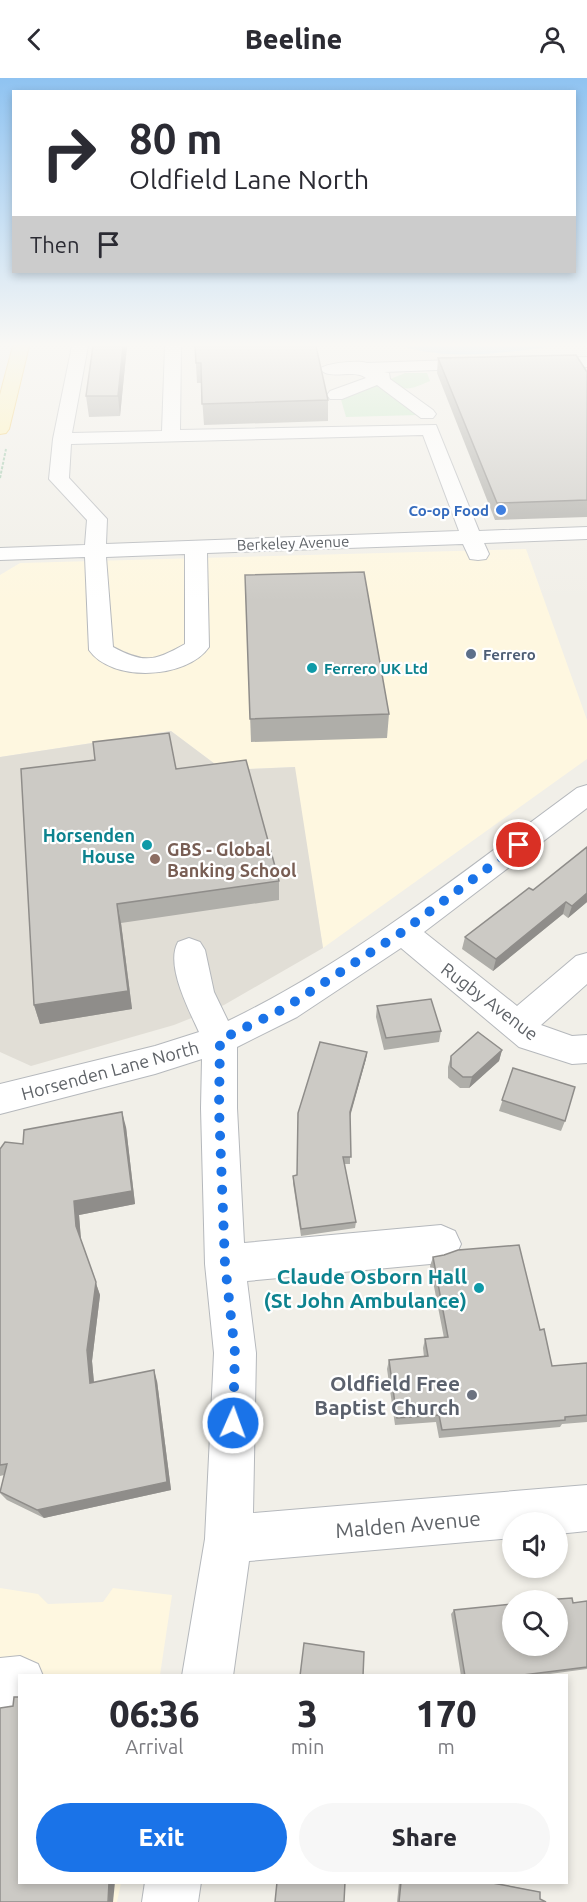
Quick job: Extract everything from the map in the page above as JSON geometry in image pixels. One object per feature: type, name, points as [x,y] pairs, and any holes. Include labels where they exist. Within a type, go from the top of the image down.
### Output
[{"type":"street","points":[[64,431],[59,479],[97,519],[95,550],[101,650],[129,666],[168,664],[197,647],[196,547]]},
{"type":"street","points":[[171,431],[171,436]]},
{"type":"street","points":[[62,439],[366,431]]},
{"type":"street","points":[[434,431],[442,436],[465,525],[475,545]]},
{"type":"street","name":"Berkeley Avenue","points":[[0,554],[196,547],[475,545],[587,533]]},
{"type":"street","name":"Horsenden Lane North","points":[[0,1099],[155,1060],[220,1040],[285,1008],[402,932],[587,794]]},
{"type":"street","name":"Rugby Avenue","points":[[402,932],[531,1037],[553,1046],[572,1050],[587,1049]]},
{"type":"street","points":[[189,950],[197,992],[220,1040],[219,1108],[225,1264],[235,1353],[229,1539],[207,1674]]},
{"type":"street","points":[[517,1026],[587,965]]},
{"type":"street","points":[[225,1264],[441,1244]]},
{"type":"street","name":"Malden Avenue","points":[[229,1539],[587,1508]]},
{"type":"street","points":[[0,1684],[18,1682]]},
{"type":"street","points":[[170,1902],[173,1884]]},
{"type":"shaded area","points":[[526,549],[587,720],[587,759],[323,948],[294,767],[223,770],[171,731],[0,757],[0,575],[20,563]]},
{"type":"shaded area","name":"GBS - Global Banking School","points":[[171,731],[223,770],[295,767],[323,948],[224,1005],[174,1025],[31,1066],[0,1052],[0,757]]},
{"type":"shaded area","points":[[0,1588],[38,1594],[48,1604],[103,1602],[113,1588],[172,1595],[160,1674],[18,1674],[18,1884],[121,1884],[117,1902],[0,1902]]},
{"type":"building","points":[[468,431],[587,431],[587,500],[497,503]]},
{"type":"building","name":"Ferrero UK Ltd","points":[[364,572],[389,714],[250,719],[245,575]]},
{"type":"building","name":"Horsenden House","points":[[169,733],[176,769],[246,760],[279,881],[117,904],[128,991],[34,1005],[21,769],[95,760],[93,742]]},
{"type":"building","points":[[587,847],[587,893],[572,906],[566,902],[496,959],[465,937],[529,888],[533,890]]},
{"type":"building","points":[[431,999],[441,1031],[386,1038],[377,1006]]},
{"type":"building","points":[[478,1032],[502,1050],[472,1077],[463,1077],[451,1067],[451,1056]]},
{"type":"building","points":[[320,1042],[367,1052],[350,1112],[351,1157],[343,1157],[356,1222],[301,1229],[293,1176],[297,1175],[298,1113]]},
{"type":"building","points":[[513,1068],[575,1087],[565,1121],[502,1100]]},
{"type":"building","points":[[122,1112],[132,1191],[74,1201],[76,1226],[96,1282],[87,1350],[90,1383],[154,1370],[167,1482],[37,1510],[0,1492],[7,1464],[0,1465],[0,1149],[5,1142],[23,1144],[24,1130]]},
{"type":"building","points":[[519,1245],[540,1330],[544,1329],[552,1366],[587,1363],[587,1415],[565,1417],[565,1420],[442,1430],[439,1415],[397,1418],[389,1360],[428,1356],[425,1339],[448,1337],[433,1257],[458,1250]]},
{"type":"building","points":[[568,1598],[572,1598],[573,1603],[587,1601],[587,1667],[531,1674],[465,1674],[454,1610],[502,1605],[502,1656],[568,1656]]},
{"type":"building","points":[[304,1643],[364,1652],[363,1674],[300,1674]]},
{"type":"building","points":[[14,1697],[18,1697],[18,1884],[109,1884],[108,1902],[0,1902],[0,1708],[13,1706]]},
{"type":"building","points":[[277,1884],[345,1884],[344,1902],[275,1902]]},
{"type":"building","points":[[401,1884],[498,1884],[540,1892],[540,1899],[546,1902],[399,1902]]},
{"type":"place","name":"Co-op Food","points":[[501,510]]},
{"type":"place","name":"Ferrero","points":[[471,654]]},
{"type":"place","name":"Ferrero UK Ltd","points":[[312,668]]},
{"type":"place","name":"Horsenden House","points":[[147,845]]},
{"type":"place","name":"GBS - Global Banking School","points":[[155,859]]},
{"type":"place","name":"Claude Osborn Hall (St John Ambulance)","points":[[479,1288]]},
{"type":"place","name":"Oldfield Free Baptist Church","points":[[472,1395]]},
{"type":"route","points":[[233,1423],[235,1353],[225,1264],[219,1108],[220,1040],[285,1008],[402,932],[519,845]]}]
